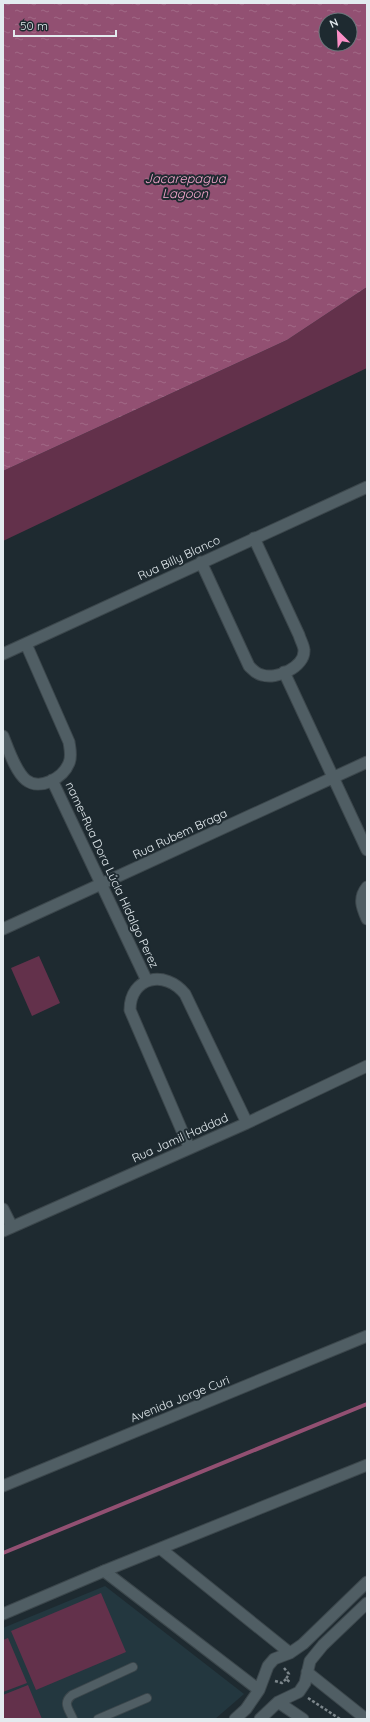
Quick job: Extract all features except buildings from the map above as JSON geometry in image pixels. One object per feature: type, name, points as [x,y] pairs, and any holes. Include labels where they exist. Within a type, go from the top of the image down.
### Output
[{"type":"street","name":"Rua Billy Blanco","points":[[3,654],[367,487]]},
{"type":"street","points":[[201,562],[243,657],[249,666],[262,676],[274,676],[284,672],[295,666],[301,659],[304,650],[299,635],[254,538]]},
{"type":"street","name":"name=Rua Dora Lúcia Hidalgo Perez","points":[[3,736],[21,776],[34,784],[40,784],[52,780],[66,768],[69,763],[71,754],[68,742],[26,644]]},
{"type":"street","points":[[284,672],[367,850]]},
{"type":"street","name":"Rua Rubem Braga","points":[[3,929],[367,762]]},
{"type":"street","name":"name=Rua Dora Lúcia Hidalgo Perez","points":[[52,780],[147,982]]},
{"type":"street","points":[[367,887],[361,897],[361,904],[367,919]]},
{"type":"street","name":"name=Rua Dora Lúcia Hidalgo Perez","points":[[189,1147],[130,1010],[130,1000],[136,989],[147,982],[159,979],[168,980],[178,986],[185,994],[247,1123]]},
{"type":"street","name":"Rua Jamil Haddad","points":[[7,1229],[189,1147],[247,1123],[367,1066]]},
{"type":"street","points":[[3,1209],[7,1229]]},
{"type":"street","name":"Avenida Jorge Curi","points":[[3,1486],[367,1336]]},
{"type":"street","points":[[3,1614],[104,1571],[367,1464]]},
{"type":"street","points":[[161,1549],[290,1652]]},
{"type":"street","points":[[104,1571],[259,1690]]},
{"type":"street","points":[[235,1719],[246,1709],[259,1690],[268,1666],[274,1659],[303,1644],[367,1582]]},
{"type":"street","points":[[260,1719],[278,1702],[299,1692],[305,1683],[310,1661],[323,1645],[367,1603]]},
{"type":"street","points":[[307,1672],[366,1719]]},
{"type":"street","points":[[278,1702],[303,1719]]},
{"type":"lane","points":[[74,1719],[66,1703],[68,1698],[133,1667]]},
{"type":"lane","points":[[98,1719],[147,1698]]},
{"type":"path","points":[[273,1676],[277,1682],[282,1683],[286,1679]]},
{"type":"shaded area","points":[[367,287],[367,368],[3,541],[3,471],[287,340]]},
{"type":"shaded area","points":[[39,956],[60,1003],[32,1016],[11,968]]},
{"type":"shaded area","points":[[105,1586],[244,1694],[215,1719],[3,1719],[3,1628]]},
{"type":"shaded area","points":[[101,1593],[126,1652],[36,1690],[11,1631]]},
{"type":"shaded area","points":[[8,1638],[27,1683],[3,1692],[3,1640]]},
{"type":"shaded area","points":[[28,1685],[42,1719],[3,1719],[3,1695]]},
{"type":"water","name":"Jacarepagua Lagoon","points":[[3,3],[367,3],[367,287],[287,340],[3,471]]},
{"type":"waterway","points":[[3,1553],[367,1404]]}]
